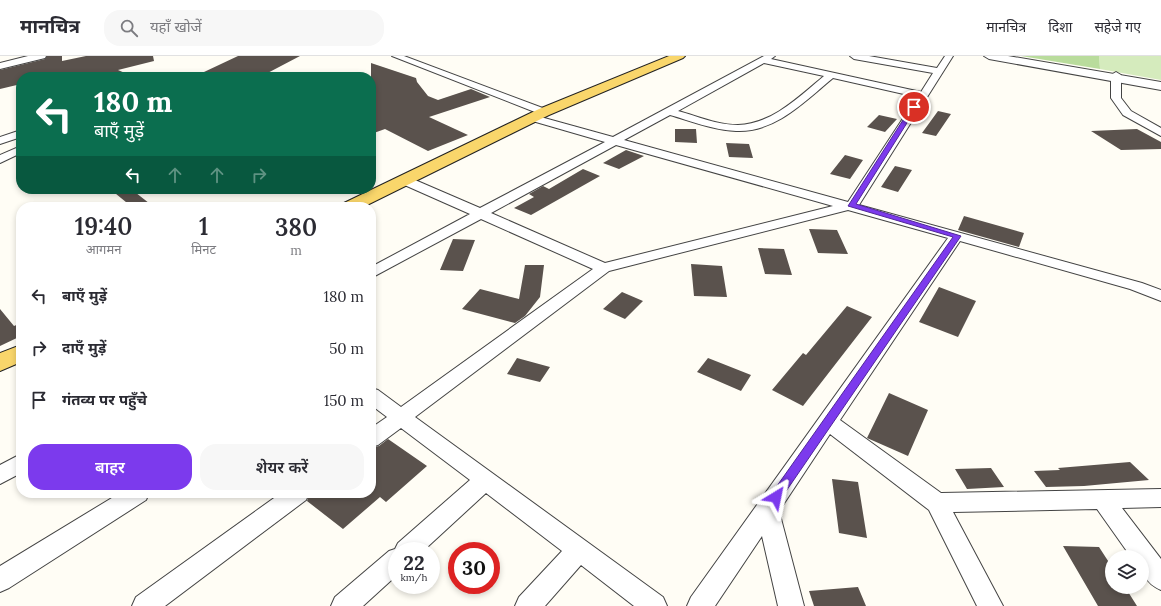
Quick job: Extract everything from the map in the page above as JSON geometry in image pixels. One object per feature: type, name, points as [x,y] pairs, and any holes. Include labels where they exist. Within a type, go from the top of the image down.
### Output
[{"type":"main road","points":[[376,187],[538,113],[672,56]]},
{"type":"main road","points":[[360,202],[538,113],[680,56]]},
{"type":"main road","points":[[344,202],[360,194]]},
{"type":"main road","points":[[0,363],[16,356]]},
{"type":"main road","points":[[0,378],[16,370]]},
{"type":"street","points":[[0,66],[41,56]]},
{"type":"street","points":[[396,56],[538,113],[614,140],[1136,286],[1161,296]]},
{"type":"street","points":[[854,56],[938,71]]},
{"type":"street","points":[[376,435],[604,268],[852,206],[922,95],[949,56]]},
{"type":"street","points":[[989,56],[1161,83]]},
{"type":"street","points":[[1005,56],[1161,86]]},
{"type":"street","points":[[376,270],[766,58],[832,75],[922,95]]},
{"type":"street","points":[[668,111],[724,126],[737,128],[755,125],[779,116],[832,75]]},
{"type":"street","points":[[1116,77],[1116,98],[1127,113],[1161,133]]},
{"type":"street","points":[[0,142],[16,135]]},
{"type":"street","points":[[0,159],[16,151]]},
{"type":"street","points":[[404,180],[604,268]]},
{"type":"street","points":[[700,606],[957,236]]},
{"type":"street","points":[[376,399],[654,606]]},
{"type":"street","points":[[828,422],[937,503],[990,606]]},
{"type":"street","points":[[0,475],[16,466]]},
{"type":"street","points":[[416,542],[485,480]]},
{"type":"street","points":[[0,580],[130,498]]},
{"type":"street","points":[[145,606],[291,498]]},
{"type":"street","points":[[937,503],[1161,498]]},
{"type":"street","points":[[1102,499],[1161,578]]},
{"type":"street","points":[[767,509],[792,606]]},
{"type":"street","points":[[528,606],[579,550]]},
{"type":"street","points":[[344,606],[388,567]]},
{"type":"green space","points":[[1021,56],[1099,56],[1100,69]]},
{"type":"green space","points":[[1099,56],[1161,56],[1161,80],[1100,69]]},
{"type":"building","points":[[47,56],[62,56],[62,61],[86,56],[153,56],[154,61],[118,70],[123,72],[16,72],[16,85],[0,89],[0,70],[45,59]]},
{"type":"building","points":[[238,56],[300,56],[270,72],[204,72]]},
{"type":"building","points":[[371,63],[416,78],[417,82],[428,96],[438,100],[471,89],[490,97],[429,117],[468,135],[428,151],[385,129],[376,132],[376,72],[371,72]]},
{"type":"building","points":[[938,111],[951,114],[936,136],[922,133]]},
{"type":"building","points":[[879,115],[897,119],[885,132],[867,127]]},
{"type":"building","points":[[675,129],[696,129],[697,143],[675,142]]},
{"type":"building","points":[[1137,129],[1161,142],[1161,149],[1121,150],[1091,131]]},
{"type":"building","points":[[726,143],[749,144],[753,158],[729,157]]},
{"type":"building","points":[[626,150],[644,156],[619,169],[603,163]]},
{"type":"building","points":[[845,155],[863,160],[850,179],[830,174]]},
{"type":"building","points":[[895,166],[912,170],[898,192],[881,187]]},
{"type":"building","points":[[583,169],[600,176],[531,215],[514,208],[534,197],[529,194],[543,186],[549,189]]},
{"type":"building","points":[[116,194],[137,194],[148,202],[126,202]]},
{"type":"building","points":[[964,216],[1024,233],[1019,247],[958,230]]},
{"type":"building","points":[[809,229],[837,230],[848,254],[818,253]]},
{"type":"building","points":[[453,239],[475,240],[463,271],[440,270]]},
{"type":"building","points":[[758,248],[784,249],[792,275],[765,274]]},
{"type":"building","points":[[691,264],[722,266],[727,297],[694,296]]},
{"type":"building","points":[[525,265],[544,265],[540,297],[525,316],[515,323],[462,309],[480,289],[519,299]]},
{"type":"building","points":[[939,287],[976,301],[958,337],[919,322]]},
{"type":"building","points":[[622,292],[643,301],[625,319],[603,309]]},
{"type":"building","points":[[847,306],[872,317],[803,406],[772,390],[803,353],[806,355]]},
{"type":"building","points":[[0,309],[14,326],[16,325],[16,338],[0,346]]},
{"type":"building","points":[[517,358],[550,367],[540,382],[507,374]]},
{"type":"building","points":[[708,358],[751,375],[741,391],[697,372]]},
{"type":"building","points":[[889,393],[928,410],[908,456],[867,438]]},
{"type":"building","points":[[388,439],[427,466],[386,502],[380,497],[343,529],[307,501],[308,498],[376,498],[376,447]]},
{"type":"building","points":[[1130,462],[1149,480],[1084,486],[1046,487],[1034,471],[1060,470],[1058,468]]},
{"type":"building","points":[[991,468],[1004,487],[967,489],[955,469]]},
{"type":"building","points":[[832,479],[858,482],[867,538],[839,533]]},
{"type":"building","points":[[1063,546],[1099,547],[1105,556],[1105,594],[1129,594],[1137,606],[1098,606]]},
{"type":"building","points":[[858,587],[866,606],[814,606],[809,591]]},
{"type":"route","points":[[776,497],[957,236],[852,206],[914,107]]}]
